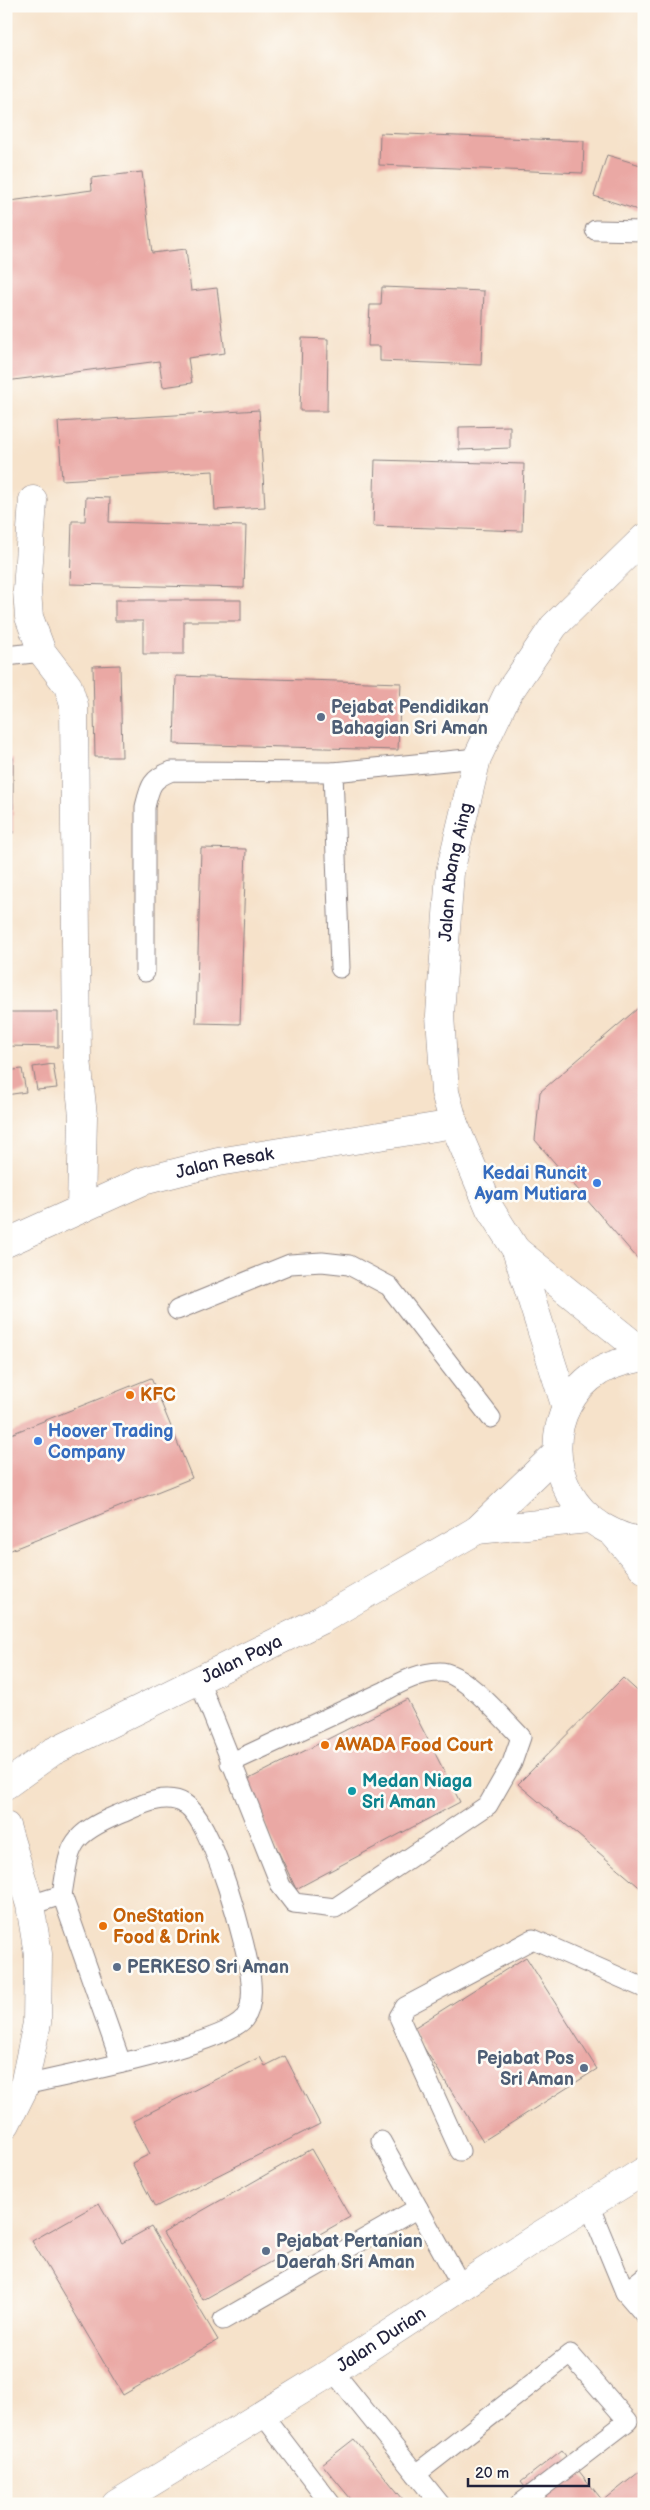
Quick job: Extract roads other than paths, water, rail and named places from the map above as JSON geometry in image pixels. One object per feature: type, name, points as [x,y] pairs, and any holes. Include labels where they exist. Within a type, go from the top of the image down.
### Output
[{"type":"street","points":[[33,500],[27,591],[30,617],[42,652],[68,686],[74,705],[77,1060],[83,1116],[81,1209]]},
{"type":"street","name":"Jalan Abang Aing","points":[[516,1250],[490,1209],[454,1124],[445,1092],[440,1015],[450,872],[477,758],[507,695],[554,626],[644,538]]},
{"type":"street","name":"Jalan Resak","points":[[6,1243],[143,1181],[218,1162],[454,1124]]},
{"type":"street","points":[[516,1250],[644,1353]]},
{"type":"street","points":[[516,1250],[566,1408]]},
{"type":"street","points":[[644,1357],[624,1361],[600,1371],[581,1387],[566,1408],[558,1430],[557,1453],[561,1478],[572,1500],[589,1519],[614,1533],[644,1540]]},
{"type":"street","points":[[477,1530],[557,1453]]},
{"type":"street","points":[[477,1530],[589,1519]]},
{"type":"street","name":"Jalan Paya","points":[[6,1785],[52,1752],[321,1620],[477,1530]]},
{"type":"street","points":[[614,1533],[644,1569]]},
{"type":"street","points":[[6,1826],[30,1905],[38,1954],[37,2022],[24,2086],[6,2124]]},
{"type":"street","name":"Jalan Durian","points":[[116,2504],[333,2371],[588,2205],[644,2171]]},
{"type":"lane","points":[[595,230],[644,231]]},
{"type":"lane","points":[[6,656],[42,652]]},
{"type":"lane","points":[[145,972],[145,807],[149,787],[158,776],[172,771],[333,772],[477,758]]},
{"type":"lane","points":[[333,772],[340,968]]},
{"type":"lane","points":[[177,1310],[290,1264],[322,1262],[349,1265],[389,1286],[491,1418]]},
{"type":"lane","points":[[198,1680],[230,1763],[281,1886],[294,1903],[335,1908],[488,1805],[512,1763],[521,1737],[469,1685],[441,1672],[406,1679],[385,1691],[230,1763]]},
{"type":"lane","points":[[24,2086],[121,2063],[193,2044],[226,2031],[244,2019],[251,2003],[251,1982],[236,1907],[200,1818],[185,1804],[169,1798],[147,1802],[98,1824],[81,1834],[72,1845],[62,1895],[121,2063]]},
{"type":"lane","points":[[30,1905],[62,1895]]},
{"type":"lane","points":[[460,2151],[399,2016],[405,2007],[533,1939],[644,1988]]},
{"type":"lane","points":[[381,2141],[462,2287]]},
{"type":"lane","points":[[588,2205],[625,2292],[644,2314]]},
{"type":"lane","points":[[224,2320],[418,2208]]},
{"type":"lane","points":[[625,2292],[644,2277]]},
{"type":"lane","points":[[416,2474],[570,2354],[628,2421],[520,2504]]},
{"type":"lane","points":[[333,2371],[440,2504]]},
{"type":"lane","points":[[263,2415],[331,2504]]},
{"type":"place","name":"Pejabat Pendidikan Bahagian Sri Aman","points":[[321,717]]},
{"type":"place","name":"Kedai Runcit Ayam Mutiara","points":[[597,1183]]},
{"type":"place","name":"KFC","points":[[130,1395]]},
{"type":"place","name":"Hoover Trading Company","points":[[38,1441]]},
{"type":"place","name":"AWADA Food Court","points":[[325,1745]]},
{"type":"place","name":"Medan Niaga Sri Aman","points":[[352,1791]]},
{"type":"place","name":"OneStation Food & Drink","points":[[103,1926]]},
{"type":"place","name":"PERKESO Sri Aman","points":[[117,1967]]},
{"type":"place","name":"Pejabat Pos Sri Aman","points":[[584,2068]]},
{"type":"place","name":"Pejabat Pertanian Daerah Sri Aman","points":[[266,2251]]}]
